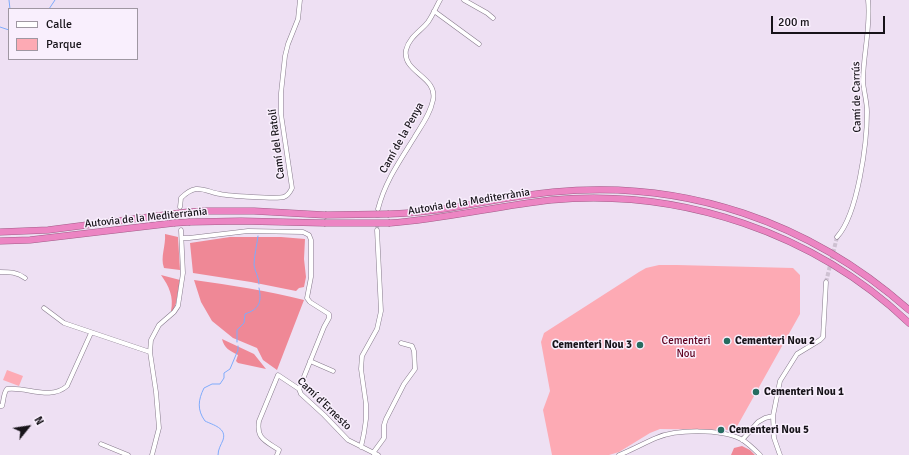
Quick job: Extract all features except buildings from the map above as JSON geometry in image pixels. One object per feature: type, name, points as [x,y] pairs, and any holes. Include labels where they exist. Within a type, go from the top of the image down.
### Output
[{"type":"highway","name":"Autovia de la Mediterrània","points":[[0,232],[48,230],[188,212],[254,211],[325,215],[389,214],[432,210],[529,195],[580,190],[644,192],[670,195],[707,203],[768,221],[793,232],[853,267],[889,292],[909,310]]},
{"type":"highway","name":"Autovia de la Mediterrània","points":[[0,241],[30,240],[190,222],[241,221],[390,223],[443,217],[552,200],[618,199],[644,201],[676,205],[735,219],[802,247],[859,282],[909,323]]},
{"type":"street","name":"Camí del Ratolí","points":[[180,205],[181,198],[194,189],[231,195],[284,197],[289,194],[292,188],[281,114],[281,93],[285,56],[298,19],[300,0]]},
{"type":"street","name":"Camí de la Penya","points":[[378,209],[383,192],[391,175],[429,113],[433,98],[431,86],[426,79],[410,65],[406,58],[409,42],[429,21],[440,0]]},
{"type":"street","points":[[464,0],[493,18]]},
{"type":"street","name":"Camí de Carrús","points":[[837,237],[849,216],[858,188],[867,137],[867,109],[863,83],[864,58],[868,36],[868,0]]},
{"type":"street","points":[[434,11],[479,44]]},
{"type":"street","points":[[152,455],[159,428],[156,392],[150,352],[151,340],[159,325],[174,312],[178,306],[183,273],[181,230]]},
{"type":"street","points":[[360,447],[366,419],[366,404],[360,369],[362,356],[377,329],[381,311],[377,230]]},
{"type":"street","points":[[182,238],[248,231],[303,232],[309,235],[311,240],[311,277],[307,298],[310,302],[329,314],[329,318],[299,389]]},
{"type":"street","points":[[0,272],[20,273],[26,278]]},
{"type":"street","points":[[780,455],[774,438],[773,416],[780,382],[797,354],[823,337],[826,282]]},
{"type":"street","points":[[44,308],[64,323],[150,352]]},
{"type":"street","points":[[0,406],[3,404],[4,393],[7,389],[13,388],[44,393],[62,390],[67,386],[91,332]]},
{"type":"street","points":[[373,453],[384,438],[384,425],[386,419],[404,384],[416,369],[412,346],[401,343]]},
{"type":"street","points":[[310,361],[333,371]]},
{"type":"street","name":"Camí d'Ernesto","points":[[277,455],[279,450],[258,434],[257,429],[278,375],[299,389],[301,394],[346,438],[360,447],[378,455]]},
{"type":"street","points":[[742,440],[758,422],[764,418],[773,416]]},
{"type":"street","points":[[619,455],[657,437],[677,432],[728,434],[742,440],[760,455]]},
{"type":"street","points":[[100,444],[128,455]]},
{"type":"green space","name":"Cementeri Nou","points":[[659,265],[793,268],[800,275],[800,314],[735,430],[660,429],[650,433],[619,452],[609,455],[552,455],[543,410],[550,391],[541,342],[544,333],[639,272],[646,268]]},
{"type":"green space","points":[[7,370],[23,376],[19,386],[3,380]]},
{"type":"shaded area","points":[[165,234],[178,237],[180,270],[164,268],[163,256]]},
{"type":"shaded area","points":[[230,237],[281,237],[305,239],[304,259],[306,277],[304,287],[299,288],[296,291],[193,273],[190,243]]},
{"type":"shaded area","points":[[161,275],[180,280],[173,311],[171,311],[172,301],[170,292]]},
{"type":"shaded area","points":[[194,280],[249,288],[304,300],[277,370],[263,360],[257,348],[233,338],[212,321],[201,302]]},
{"type":"shaded area","points":[[222,339],[254,354],[266,369],[238,363],[236,361],[238,355],[226,347]]},
{"type":"shaded area","points":[[742,446],[750,450],[755,455],[731,455],[734,448]]},
{"type":"waterway","points":[[9,0],[10,8]]},
{"type":"waterway","points":[[50,8],[55,0]]},
{"type":"waterway","points":[[0,27],[8,30]]},
{"type":"waterway","points":[[258,236],[254,265],[259,284]]},
{"type":"waterway","points":[[237,342],[237,330],[244,323],[245,314],[254,310],[260,302],[259,288]]},
{"type":"waterway","points":[[218,455],[224,436],[221,430],[205,421],[202,417],[199,405],[200,397],[204,388],[212,384],[220,384],[224,378],[224,373],[230,369],[238,350],[238,346]]},
{"type":"tunnel","points":[[377,230],[378,209]]},
{"type":"tunnel","points":[[180,210],[181,230]]},
{"type":"tunnel","points":[[826,282],[837,237]]},
{"type":"place","name":"Cementeri Nou 2","points":[[727,341]]},
{"type":"place","name":"Cementeri Nou 3","points":[[640,345]]},
{"type":"place","name":"Cementeri Nou 1","points":[[756,392]]},
{"type":"place","name":"Cementeri Nou 5","points":[[721,430]]}]
